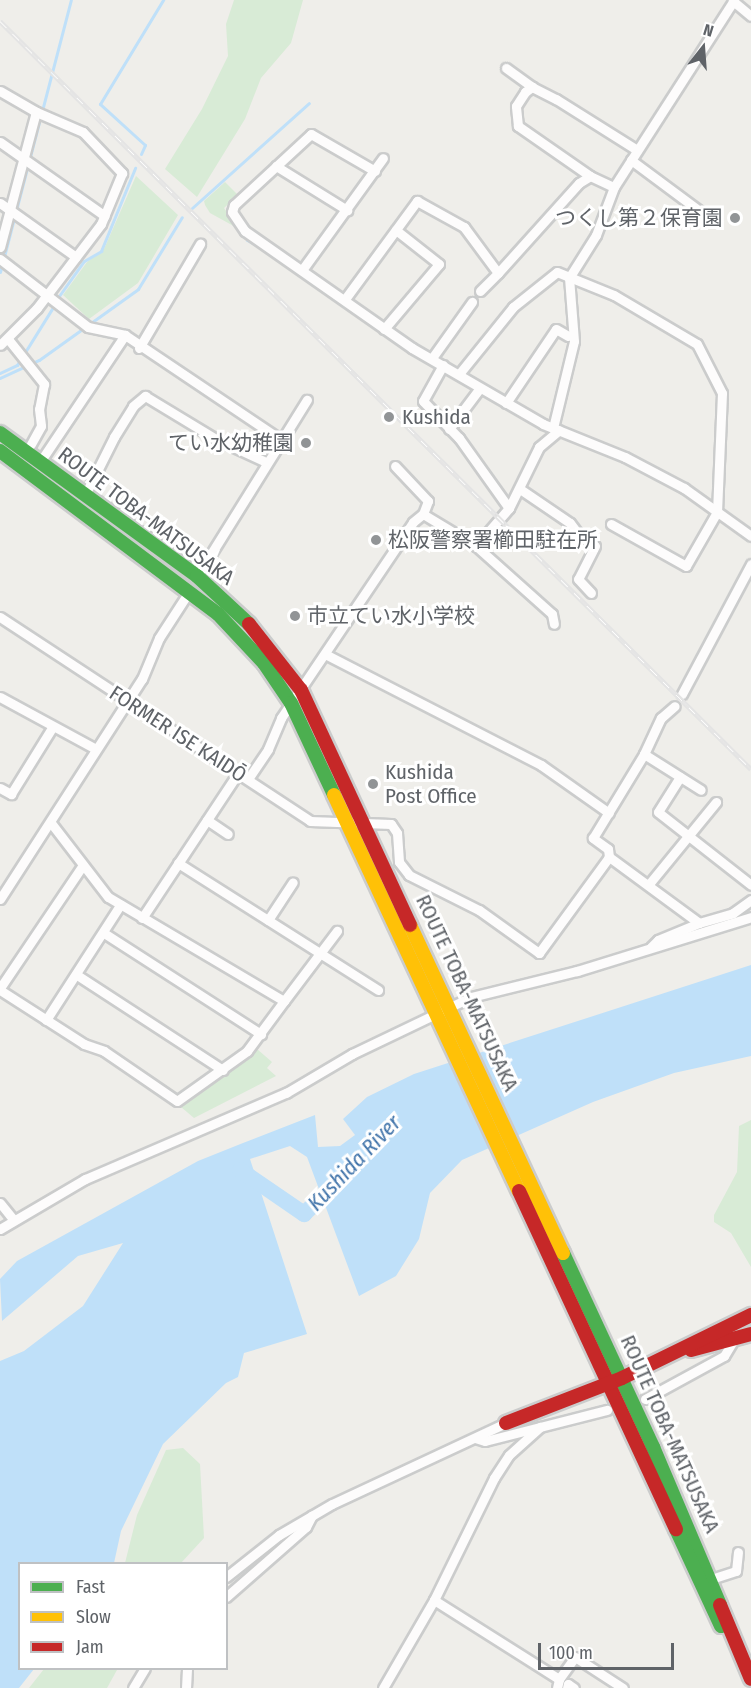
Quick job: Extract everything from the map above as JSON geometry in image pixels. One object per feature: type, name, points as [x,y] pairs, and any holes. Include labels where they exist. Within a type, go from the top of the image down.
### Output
[{"type":"main road","name":"ROUTE TOBA-MATSUSAKA","points":[[0,433],[197,576],[256,631],[301,690],[619,1372],[711,1579],[751,1679]]},
{"type":"main road","name":"ROUTE TOBA-MATSUSAKA","points":[[0,451],[190,590],[246,643],[291,703],[605,1378],[751,1685]]},
{"type":"main road","points":[[669,1357],[728,1323],[751,1315]]},
{"type":"main road","points":[[506,1422],[619,1372],[751,1334]]},
{"type":"street","points":[[476,546],[510,508],[539,447],[556,429],[574,341],[571,276],[596,235],[614,186],[733,1],[751,16]]},
{"type":"street","points":[[506,68],[532,87],[637,150]]},
{"type":"street","points":[[532,87],[516,104],[518,126],[590,176],[614,186]]},
{"type":"street","points":[[0,91],[36,112],[83,132],[122,173],[105,216],[76,257],[11,342],[0,345]]},
{"type":"street","points":[[0,247],[36,112]]},
{"type":"street","points":[[375,171],[311,134],[234,205],[232,212],[245,231],[384,329],[506,403],[556,429],[625,457],[684,488],[751,536]]},
{"type":"street","points":[[0,142],[105,216]]},
{"type":"street","points":[[302,270],[383,158]]},
{"type":"street","points":[[631,160],[709,218]]},
{"type":"street","points":[[276,166],[347,210]]},
{"type":"street","points":[[480,291],[498,273],[552,208],[590,176]]},
{"type":"street","points":[[345,300],[417,201],[427,204],[464,226],[498,273]]},
{"type":"street","points":[[0,203],[76,257]]},
{"type":"street","points":[[384,329],[439,264],[396,230]]},
{"type":"street","points":[[139,348],[200,244]]},
{"type":"street","points":[[3,261],[86,325],[125,335],[139,348],[280,440]]},
{"type":"street","points":[[459,374],[513,307],[553,274],[571,276],[614,295],[697,344],[722,393],[717,512],[686,566],[611,524]]},
{"type":"street","points":[[432,358],[472,302]]},
{"type":"street","points":[[506,403],[556,328],[568,336]]},
{"type":"street","points":[[40,462],[125,335]]},
{"type":"street","points":[[11,342],[44,384],[39,409],[41,426],[31,444]]},
{"type":"street","points":[[443,365],[423,401],[449,429],[510,508]]},
{"type":"street","points":[[449,429],[480,388]]},
{"type":"street","points":[[85,495],[114,437],[133,406],[145,396],[216,439],[266,462]]},
{"type":"street","points":[[0,899],[51,823],[94,748],[128,702],[159,638],[266,462],[307,400]]},
{"type":"street","points":[[248,779],[291,703],[413,522],[423,514],[428,501],[395,466]]},
{"type":"street","points":[[520,489],[570,523],[579,535],[595,546],[578,579],[591,593]]},
{"type":"street","points":[[423,514],[476,546],[552,614],[554,624]]},
{"type":"street","points":[[682,694],[751,564]]},
{"type":"street","name":"FORMER ISE KAIDŌ","points":[[0,617],[310,821],[364,821],[393,825],[399,862],[409,875],[479,910],[539,953],[609,857]]},
{"type":"street","points":[[325,654],[541,765],[609,813]]},
{"type":"street","points":[[0,697],[52,728],[68,731],[94,748]]},
{"type":"street","points":[[675,706],[661,718],[644,754],[592,838],[608,849],[609,857],[649,884],[699,923]]},
{"type":"street","points":[[0,788],[11,794],[52,728]]},
{"type":"street","points":[[644,754],[701,790]]},
{"type":"street","points":[[142,918],[238,773]]},
{"type":"street","points":[[680,777],[658,812],[751,885]]},
{"type":"street","points":[[649,884],[716,802]]},
{"type":"street","points":[[207,820],[228,834]]},
{"type":"street","points":[[51,823],[108,897],[284,1000]]},
{"type":"street","points":[[178,863],[378,990]]},
{"type":"street","points":[[83,865],[0,989],[46,1020],[104,1051],[177,1101],[248,1051],[337,931]]},
{"type":"street","points":[[268,921],[293,882]]},
{"type":"street","points":[[650,949],[658,940],[699,923],[733,913],[751,900]]},
{"type":"street","points":[[46,1020],[120,905]]},
{"type":"street","points":[[0,1229],[13,1218],[85,1179],[296,1088],[352,1054],[439,1019],[471,997],[578,971],[751,917]]},
{"type":"street","points":[[104,933],[261,1034]]},
{"type":"street","points":[[76,975],[223,1070]]},
{"type":"street","points":[[0,1203],[13,1218]]},
{"type":"street","points":[[645,1399],[724,1356],[735,1337]]},
{"type":"street","points":[[475,1438],[485,1441],[607,1410]]},
{"type":"street","points":[[228,1575],[246,1559],[312,1515],[506,1422]]},
{"type":"street","points":[[383,1688],[434,1600],[494,1478],[508,1455],[540,1427]]},
{"type":"street","points":[[228,1595],[306,1527],[312,1515]]},
{"type":"street","points":[[711,1579],[736,1571],[738,1552]]},
{"type":"street","points":[[434,1600],[558,1683],[575,1657],[623,1688]]},
{"type":"street","points":[[133,1688],[145,1670]]},
{"type":"street","points":[[186,1688],[187,1670]]},
{"type":"street","points":[[567,1688],[568,1684],[574,1688]]},
{"type":"green space","points":[[234,0],[303,0],[291,43],[261,78],[245,119],[197,197],[165,169],[202,109],[228,56],[226,24]]},
{"type":"green space","points":[[136,176],[178,215],[138,283],[89,319],[63,295],[87,262],[104,249]]},
{"type":"green space","points":[[225,182],[238,195],[224,208],[239,229],[210,213],[205,205],[204,201]]},
{"type":"green space","points":[[257,1049],[272,1062],[267,1068],[276,1076],[194,1118],[181,1107]]},
{"type":"green space","points":[[751,1120],[751,1267],[731,1233],[714,1222],[714,1215],[737,1172],[739,1126]]},
{"type":"green space","points":[[183,1448],[200,1464],[204,1538],[182,1562],[125,1562],[137,1515],[166,1450]]},
{"type":"green space","points":[[43,1670],[117,1670],[107,1688],[29,1688]]},
{"type":"water","points":[[751,965],[751,1056],[674,1073],[593,1102],[462,1160],[430,1193],[419,1239],[396,1276],[359,1296],[307,1157],[290,1146],[250,1159],[307,1334],[244,1353],[238,1377],[226,1383],[163,1444],[121,1531],[114,1562],[18,1562],[18,1670],[33,1670],[19,1688],[0,1688],[0,1361],[24,1351],[83,1306],[123,1243],[78,1256],[2,1321],[0,1279],[17,1261],[198,1161],[315,1115],[318,1147],[340,1146],[355,1135],[343,1119],[367,1097],[414,1074]]},
{"type":"waterway","points":[[0,272],[71,0]]},
{"type":"waterway","points":[[141,154],[145,145],[100,104],[163,0]]},
{"type":"waterway","points":[[192,208],[309,103]]},
{"type":"waterway","points":[[59,296],[84,261],[101,251],[135,168]]},
{"type":"waterway","points":[[0,378],[39,360],[138,289],[182,217]]},
{"type":"waterway","points":[[247,240],[264,249]]},
{"type":"waterway","points":[[0,373],[17,365],[55,304]]},
{"type":"waterway","name":"Kushida River","points":[[240,1170],[304,1214],[337,1182]]},
{"type":"railway","points":[[0,21],[751,769]]},
{"type":"traffic: fast","points":[[0,433],[197,576],[249,624]]},
{"type":"traffic: fast","points":[[0,451],[218,614],[264,663],[291,703],[334,795]]},
{"type":"traffic: fast","points":[[563,1253],[653,1447],[720,1605]]},
{"type":"traffic: fast","points":[[676,1529],[721,1626]]},
{"type":"traffic: slow","points":[[334,795],[519,1191]]},
{"type":"traffic: slow","points":[[410,925],[563,1253]]},
{"type":"traffic: jam","points":[[249,624],[301,690],[410,925]]},
{"type":"traffic: jam","points":[[519,1191],[676,1529]]},
{"type":"traffic: jam","points":[[506,1423],[622,1378],[751,1315]]},
{"type":"traffic: jam","points":[[691,1350],[751,1334]]},
{"type":"traffic: jam","points":[[720,1605],[751,1679]]},
{"type":"place","name":"つくし第２保育園","points":[[735,218]]},
{"type":"place","name":"Kushida","points":[[389,417]]},
{"type":"place","name":"てい水幼稚園","points":[[306,443]]},
{"type":"place","name":"松阪警察署櫛田駐在所","points":[[376,540]]},
{"type":"place","name":"市立てい水小学校","points":[[295,616]]},
{"type":"place","name":"Kushida Post Office","points":[[373,784]]}]
